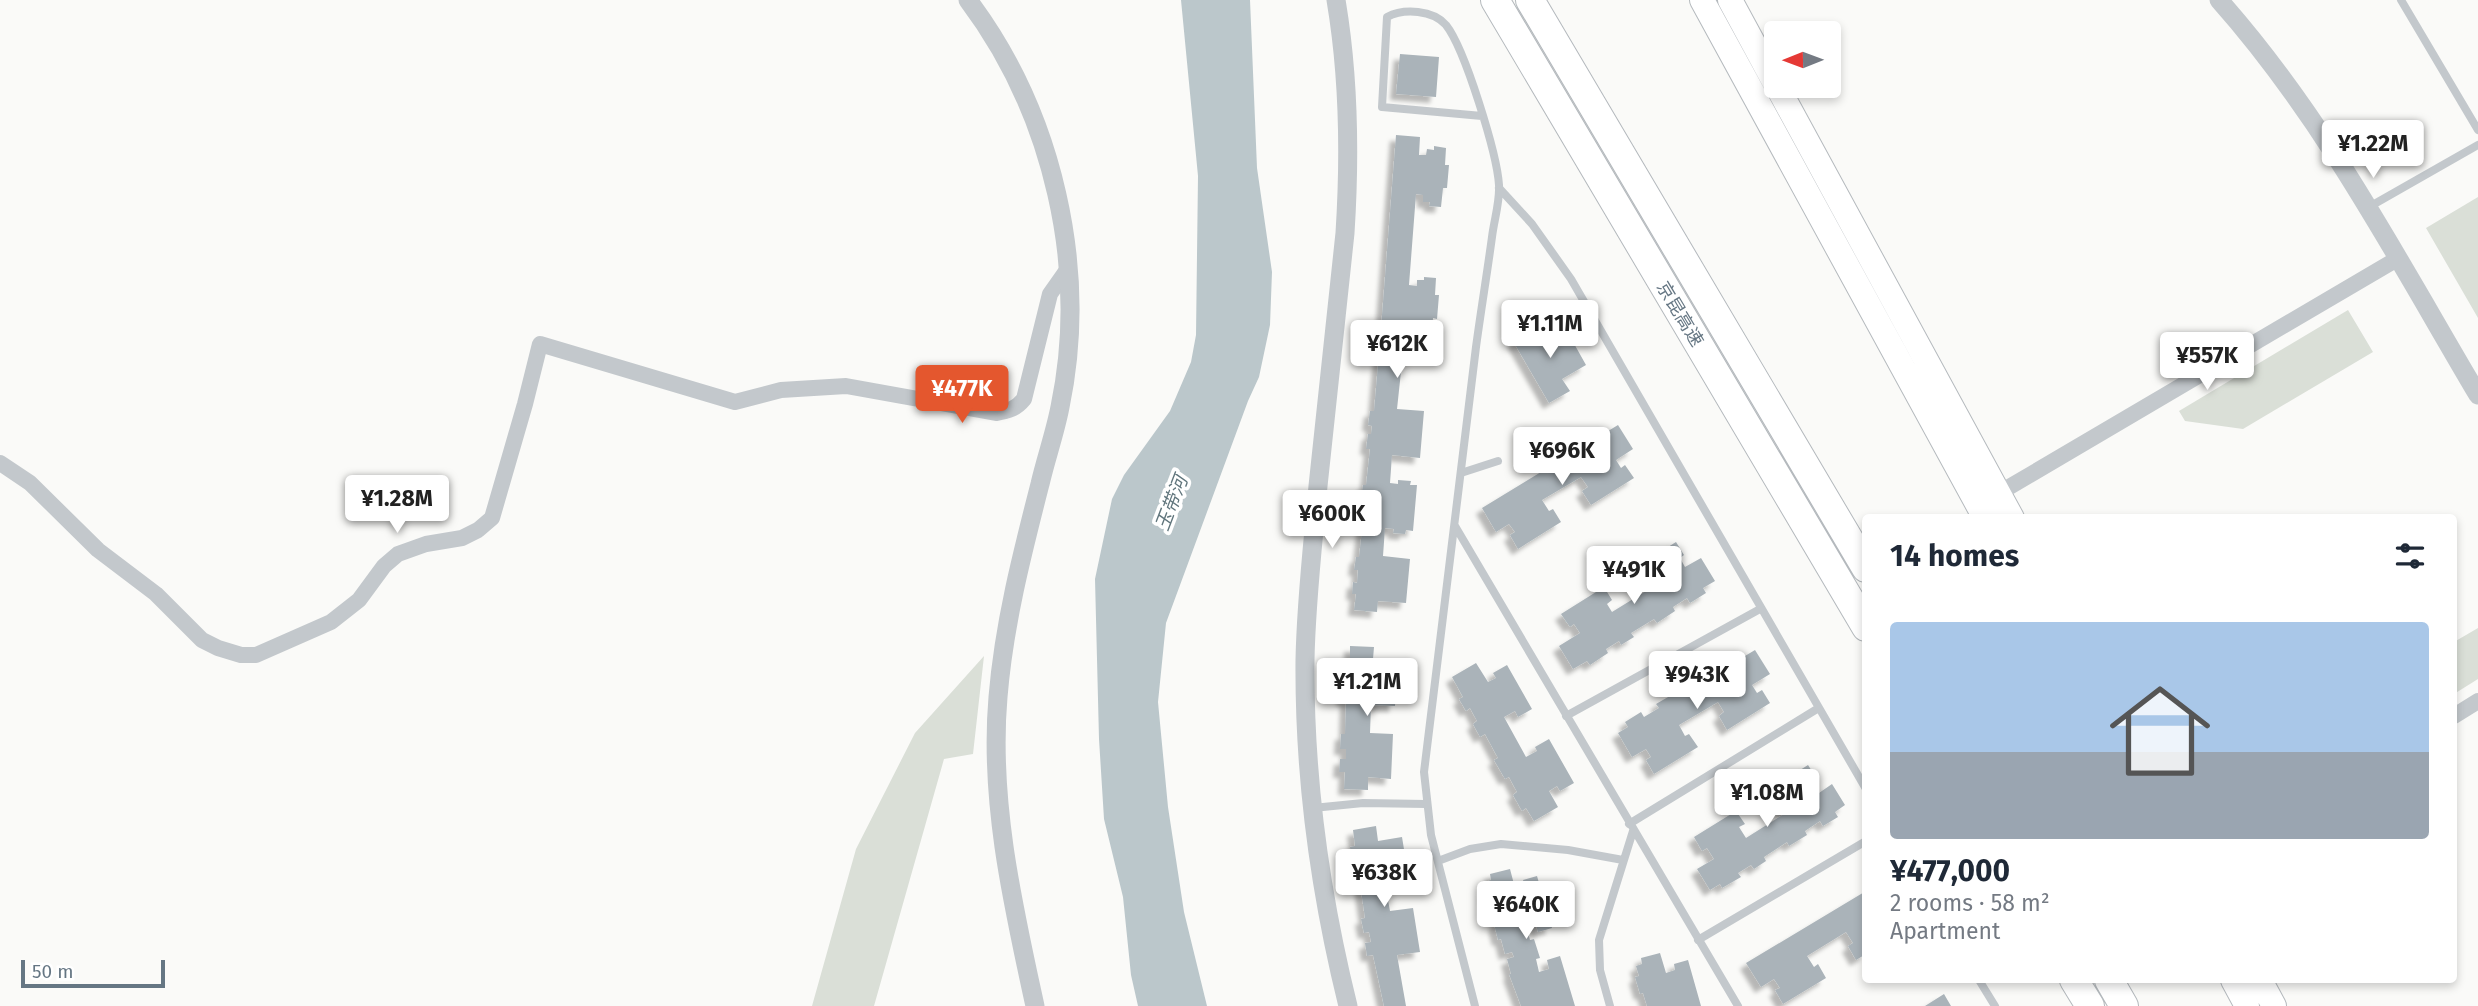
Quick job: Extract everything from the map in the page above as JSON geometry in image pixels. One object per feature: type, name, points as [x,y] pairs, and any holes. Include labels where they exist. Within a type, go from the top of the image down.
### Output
[{"type":"highway","name":"京昆高速","points":[[1495,0],[1862,620]]},
{"type":"highway","name":"京昆高速","points":[[1530,0],[1862,561]]},
{"type":"highway","points":[[2076,983],[2090,1006]]},
{"type":"highway","points":[[2111,983],[2124,1006]]},
{"type":"main road","points":[[1702,0],[1983,514]]},
{"type":"main road","points":[[1730,0],[1764,61]]},
{"type":"main road","points":[[1784,98],[2010,514]]},
{"type":"main road","points":[[2235,983],[2247,1006]]},
{"type":"main road","points":[[2262,983],[2274,1006]]},
{"type":"street","points":[[968,0],[999,46],[1037,128],[1056,195],[1069,267],[1067,344],[1060,407],[1014,591],[1002,657],[998,700],[996,750],[1002,835],[1035,1006]]},
{"type":"street","points":[[1336,0],[1349,141],[1345,233],[1306,622],[1306,718],[1312,808],[1323,888],[1348,1006]]},
{"type":"street","points":[[2219,0],[2286,81],[2322,134],[2478,395]]},
{"type":"street","points":[[1999,493],[2396,259]]},
{"type":"street","points":[[0,463],[30,483],[98,550],[156,594],[202,640],[229,652],[256,655],[331,622],[346,612],[363,595],[384,566],[398,554],[426,544],[462,538],[478,530],[492,518],[540,344],[735,402],[780,390],[846,386],[996,413],[1016,408],[1024,399],[1051,294],[1069,267]]},
{"type":"street","points":[[2457,714],[2478,701]]},
{"type":"lane","points":[[2401,0],[2478,130]]},
{"type":"lane","points":[[1475,1006],[1438,861],[1426,804],[1424,772],[1499,188],[1494,150],[1461,55],[1446,25],[1431,16],[1406,11],[1395,12],[1387,17],[1382,107],[1482,116]]},
{"type":"lane","points":[[2367,209],[2478,145]]},
{"type":"lane","points":[[1499,188],[1532,223],[1571,279],[1862,782]]},
{"type":"lane","points":[[1461,473],[1498,461]]},
{"type":"lane","points":[[1454,525],[1738,1006]]},
{"type":"lane","points":[[1566,716],[1760,609]]},
{"type":"lane","points":[[1610,1006],[1600,970],[1600,940],[1631,827],[1818,709]]},
{"type":"lane","points":[[1312,808],[1363,803],[1426,804]]},
{"type":"lane","points":[[1698,940],[1862,843]]},
{"type":"lane","points":[[1438,861],[1470,849],[1501,844],[1568,850],[1623,860]]},
{"type":"lane","points":[[1981,983],[1995,1006]]},
{"type":"shaded area","points":[[2478,197],[2478,318],[2426,228]]},
{"type":"shaded area","points":[[2348,310],[2373,352],[2243,429],[2185,421],[2179,411]]},
{"type":"shaded area","points":[[2478,628],[2478,679],[2457,692],[2457,640]]},
{"type":"shaded area","points":[[984,656],[973,754],[944,759],[874,1006],[812,1006],[856,849],[915,733]]},
{"type":"water","name":"玉带河","points":[[1181,0],[1250,0],[1257,168],[1272,272],[1270,325],[1259,377],[1166,623],[1158,702],[1168,807],[1184,912],[1207,1006],[1138,1006],[1131,975],[1123,897],[1104,819],[1095,579],[1112,499],[1124,475],[1170,411],[1191,362],[1196,335],[1198,176]]},
{"type":"building","points":[[1400,54],[1439,57],[1436,97],[1396,94]]},
{"type":"building","points":[[1396,135],[1420,137],[1419,155],[1426,155],[1427,149],[1434,150],[1434,146],[1446,148],[1445,165],[1449,165],[1447,188],[1443,188],[1441,207],[1429,206],[1430,202],[1423,202],[1423,195],[1416,194],[1409,285],[1417,286],[1417,280],[1424,280],[1424,277],[1436,278],[1435,295],[1439,295],[1437,319],[1433,318],[1432,337],[1420,337],[1420,333],[1413,332],[1414,325],[1406,325],[1397,409],[1424,411],[1420,458],[1392,455],[1390,483],[1398,484],[1398,480],[1411,481],[1410,485],[1417,485],[1413,531],[1406,530],[1405,534],[1393,533],[1394,529],[1385,528],[1383,556],[1410,559],[1406,603],[1378,601],[1377,612],[1354,610],[1356,594],[1352,594],[1353,582],[1357,583],[1358,570],[1354,570],[1356,557],[1359,557],[1363,521],[1359,521],[1365,498],[1361,498],[1363,485],[1366,485],[1370,449],[1366,449],[1372,426],[1368,425],[1370,411],[1374,411]]},
{"type":"building","points":[[1563,324],[1586,365],[1562,379],[1570,391],[1549,403],[1513,341],[1534,329],[1539,338]]},
{"type":"building","points":[[1618,425],[1633,449],[1616,460],[1621,468],[1625,465],[1634,478],[1591,505],[1582,491],[1588,487],[1581,477],[1542,500],[1549,511],[1553,509],[1561,522],[1518,549],[1510,535],[1515,532],[1509,524],[1496,532],[1482,508]]},
{"type":"building","points":[[1676,542],[1684,555],[1680,558],[1685,567],[1701,558],[1715,581],[1703,588],[1706,593],[1690,603],[1687,598],[1673,607],[1675,611],[1657,623],[1654,619],[1631,633],[1634,637],[1621,645],[1619,641],[1606,649],[1608,653],[1590,665],[1587,661],[1573,669],[1559,646],[1580,633],[1574,624],[1570,627],[1561,614],[1604,587],[1612,600],[1607,604],[1612,612],[1651,588],[1646,580],[1641,582],[1633,569]]},
{"type":"building","points":[[1350,646],[1374,647],[1373,659],[1397,660],[1395,706],[1371,705],[1370,733],[1393,734],[1391,779],[1368,777],[1368,790],[1344,789],[1345,772],[1339,772],[1340,759],[1346,759],[1346,749],[1340,749],[1341,734],[1345,734],[1346,700],[1342,700],[1343,686],[1349,686],[1349,676],[1343,676],[1344,662],[1350,662]]},
{"type":"building","points":[[1755,650],[1770,674],[1752,685],[1757,693],[1762,690],[1770,703],[1727,730],[1719,716],[1724,712],[1718,702],[1679,725],[1685,736],[1689,734],[1698,747],[1654,774],[1646,760],[1651,757],[1646,749],[1632,757],[1618,733],[1628,727],[1625,722],[1641,712],[1644,717],[1659,708],[1656,704],[1675,693],[1677,697],[1700,683],[1698,678],[1711,671],[1713,675],[1726,667],[1723,663],[1742,652],[1745,656]]},
{"type":"building","points":[[1476,663],[1488,682],[1496,678],[1493,673],[1507,665],[1532,709],[1518,717],[1515,711],[1504,717],[1526,757],[1537,751],[1535,747],[1549,739],[1574,783],[1560,791],[1557,786],[1549,791],[1558,807],[1534,821],[1526,808],[1522,811],[1513,795],[1517,792],[1509,777],[1505,779],[1494,760],[1498,758],[1485,734],[1480,737],[1473,724],[1477,721],[1470,708],[1466,711],[1459,699],[1463,697],[1452,677]]},
{"type":"building","points":[[1808,765],[1817,779],[1812,782],[1819,793],[1832,784],[1845,805],[1835,812],[1838,817],[1823,826],[1820,821],[1805,831],[1807,835],[1789,846],[1787,842],[1764,857],[1766,861],[1754,869],[1751,865],[1738,873],[1741,877],[1722,888],[1720,884],[1710,890],[1697,869],[1714,859],[1707,848],[1702,851],[1694,837],[1736,811],[1745,824],[1739,827],[1746,838],[1784,814],[1778,803],[1774,806],[1765,792]]},
{"type":"building","points":[[1376,826],[1378,841],[1402,837],[1409,880],[1385,884],[1390,911],[1413,908],[1420,952],[1397,955],[1406,1006],[1384,1006],[1373,955],[1367,956],[1365,943],[1371,942],[1369,932],[1364,933],[1361,919],[1365,918],[1360,884],[1356,885],[1354,871],[1359,870],[1358,860],[1352,861],[1350,847],[1355,846],[1353,830]]},
{"type":"building","points":[[1510,869],[1515,888],[1525,886],[1523,880],[1537,876],[1552,928],[1538,932],[1536,925],[1527,928],[1540,958],[1536,959],[1539,972],[1549,969],[1547,960],[1560,956],[1575,1006],[1521,1006],[1509,974],[1507,959],[1514,957],[1512,952],[1505,954],[1501,939],[1498,940],[1494,924],[1497,923],[1492,909],[1489,910],[1485,893],[1489,892],[1485,882],[1491,880],[1490,874]]},
{"type":"building","points":[[1862,893],[1862,956],[1856,960],[1848,946],[1853,943],[1846,932],[1807,956],[1814,967],[1818,964],[1826,978],[1783,1004],[1775,990],[1780,988],[1774,979],[1761,987],[1746,963]]},
{"type":"building","points":[[1660,953],[1666,973],[1675,970],[1674,964],[1688,960],[1701,1006],[1647,1006],[1635,977],[1639,976],[1636,966],[1642,964],[1641,958]]},
{"type":"building","points":[[1944,994],[1951,1006],[1925,1006]]}]
